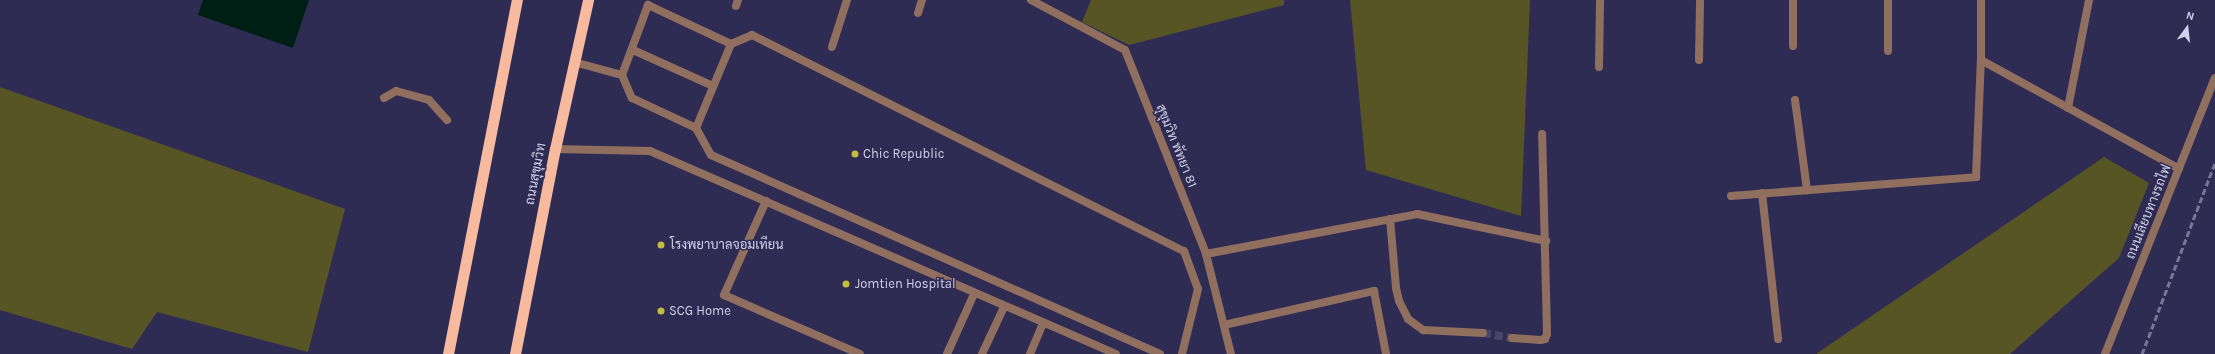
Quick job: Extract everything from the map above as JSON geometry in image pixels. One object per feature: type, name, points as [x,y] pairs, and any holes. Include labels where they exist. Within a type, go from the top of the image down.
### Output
[{"type":"highway","points":[[448,354],[517,0]]},
{"type":"highway","name":"ถนนสุขุมวิท","points":[[515,354],[555,149],[588,0]]},
{"type":"street","points":[[832,47],[847,0]]},
{"type":"street","points":[[918,12],[922,0]]},
{"type":"street","name":"สุขุมวิท พัทยา 81","points":[[1031,0],[1124,50],[1206,254],[1231,354]]},
{"type":"street","points":[[1599,67],[1600,0]]},
{"type":"street","points":[[1699,60],[1700,0]]},
{"type":"street","points":[[1793,0],[1793,46]]},
{"type":"street","points":[[1888,0],[1888,51]]},
{"type":"street","points":[[1731,196],[1976,177],[1981,60],[1980,0]]},
{"type":"street","points":[[2068,108],[2089,0]]},
{"type":"street","points":[[731,44],[648,5],[622,75],[632,98],[696,128],[711,155],[1160,354]]},
{"type":"street","points":[[696,128],[731,44],[752,35],[1184,251],[1198,289],[1182,354]]},
{"type":"street","points":[[632,50],[713,86]]},
{"type":"street","points":[[1981,60],[2179,169]]},
{"type":"street","points":[[574,62],[622,75]]},
{"type":"street","name":"ถนนเลียบทางรถไฟ","points":[[2105,354],[2215,78]]},
{"type":"street","points":[[384,98],[396,91],[429,100],[447,120]]},
{"type":"street","points":[[1795,100],[1807,190]]},
{"type":"street","points":[[1512,338],[1540,340],[1545,339],[1547,334],[1546,241],[1542,134]]},
{"type":"street","points":[[555,149],[650,151],[974,294],[1116,354]]},
{"type":"street","points":[[1762,193],[1778,339]]},
{"type":"street","points":[[766,201],[724,295],[860,354]]},
{"type":"street","points":[[1206,254],[1417,214],[1546,241]]},
{"type":"street","points":[[1390,219],[1396,288],[1399,301],[1408,320],[1423,330],[1483,333]]},
{"type":"street","points":[[1224,325],[1374,291],[1386,354]]},
{"type":"street","points":[[947,354],[974,294]]},
{"type":"street","points":[[982,354],[1004,307]]},
{"type":"street","points":[[1030,354],[1043,323]]},
{"type":"shaded area","points":[[203,0],[309,0],[293,48],[198,15]]},
{"type":"shaded area","points":[[1091,0],[1284,0],[1284,5],[1129,45],[1082,22]]},
{"type":"shaded area","points":[[1350,0],[1530,0],[1521,216],[1366,170]]},
{"type":"shaded area","points":[[0,87],[345,209],[308,352],[157,312],[132,349],[0,310]]},
{"type":"shaded area","points":[[2104,157],[2149,183],[2119,258],[2010,354],[1816,354]]},
{"type":"tunnel","points":[[1483,333],[1512,338]]},
{"type":"railway","points":[[2142,354],[2215,163]]},
{"type":"place","name":"Chic Republic","points":[[855,154]]},
{"type":"place","name":"โรงพยาบาลจอมเทียน","points":[[661,245]]},
{"type":"place","name":"Jomtien Hospital","points":[[846,284]]},
{"type":"place","name":"SCG Home","points":[[661,311]]}]
